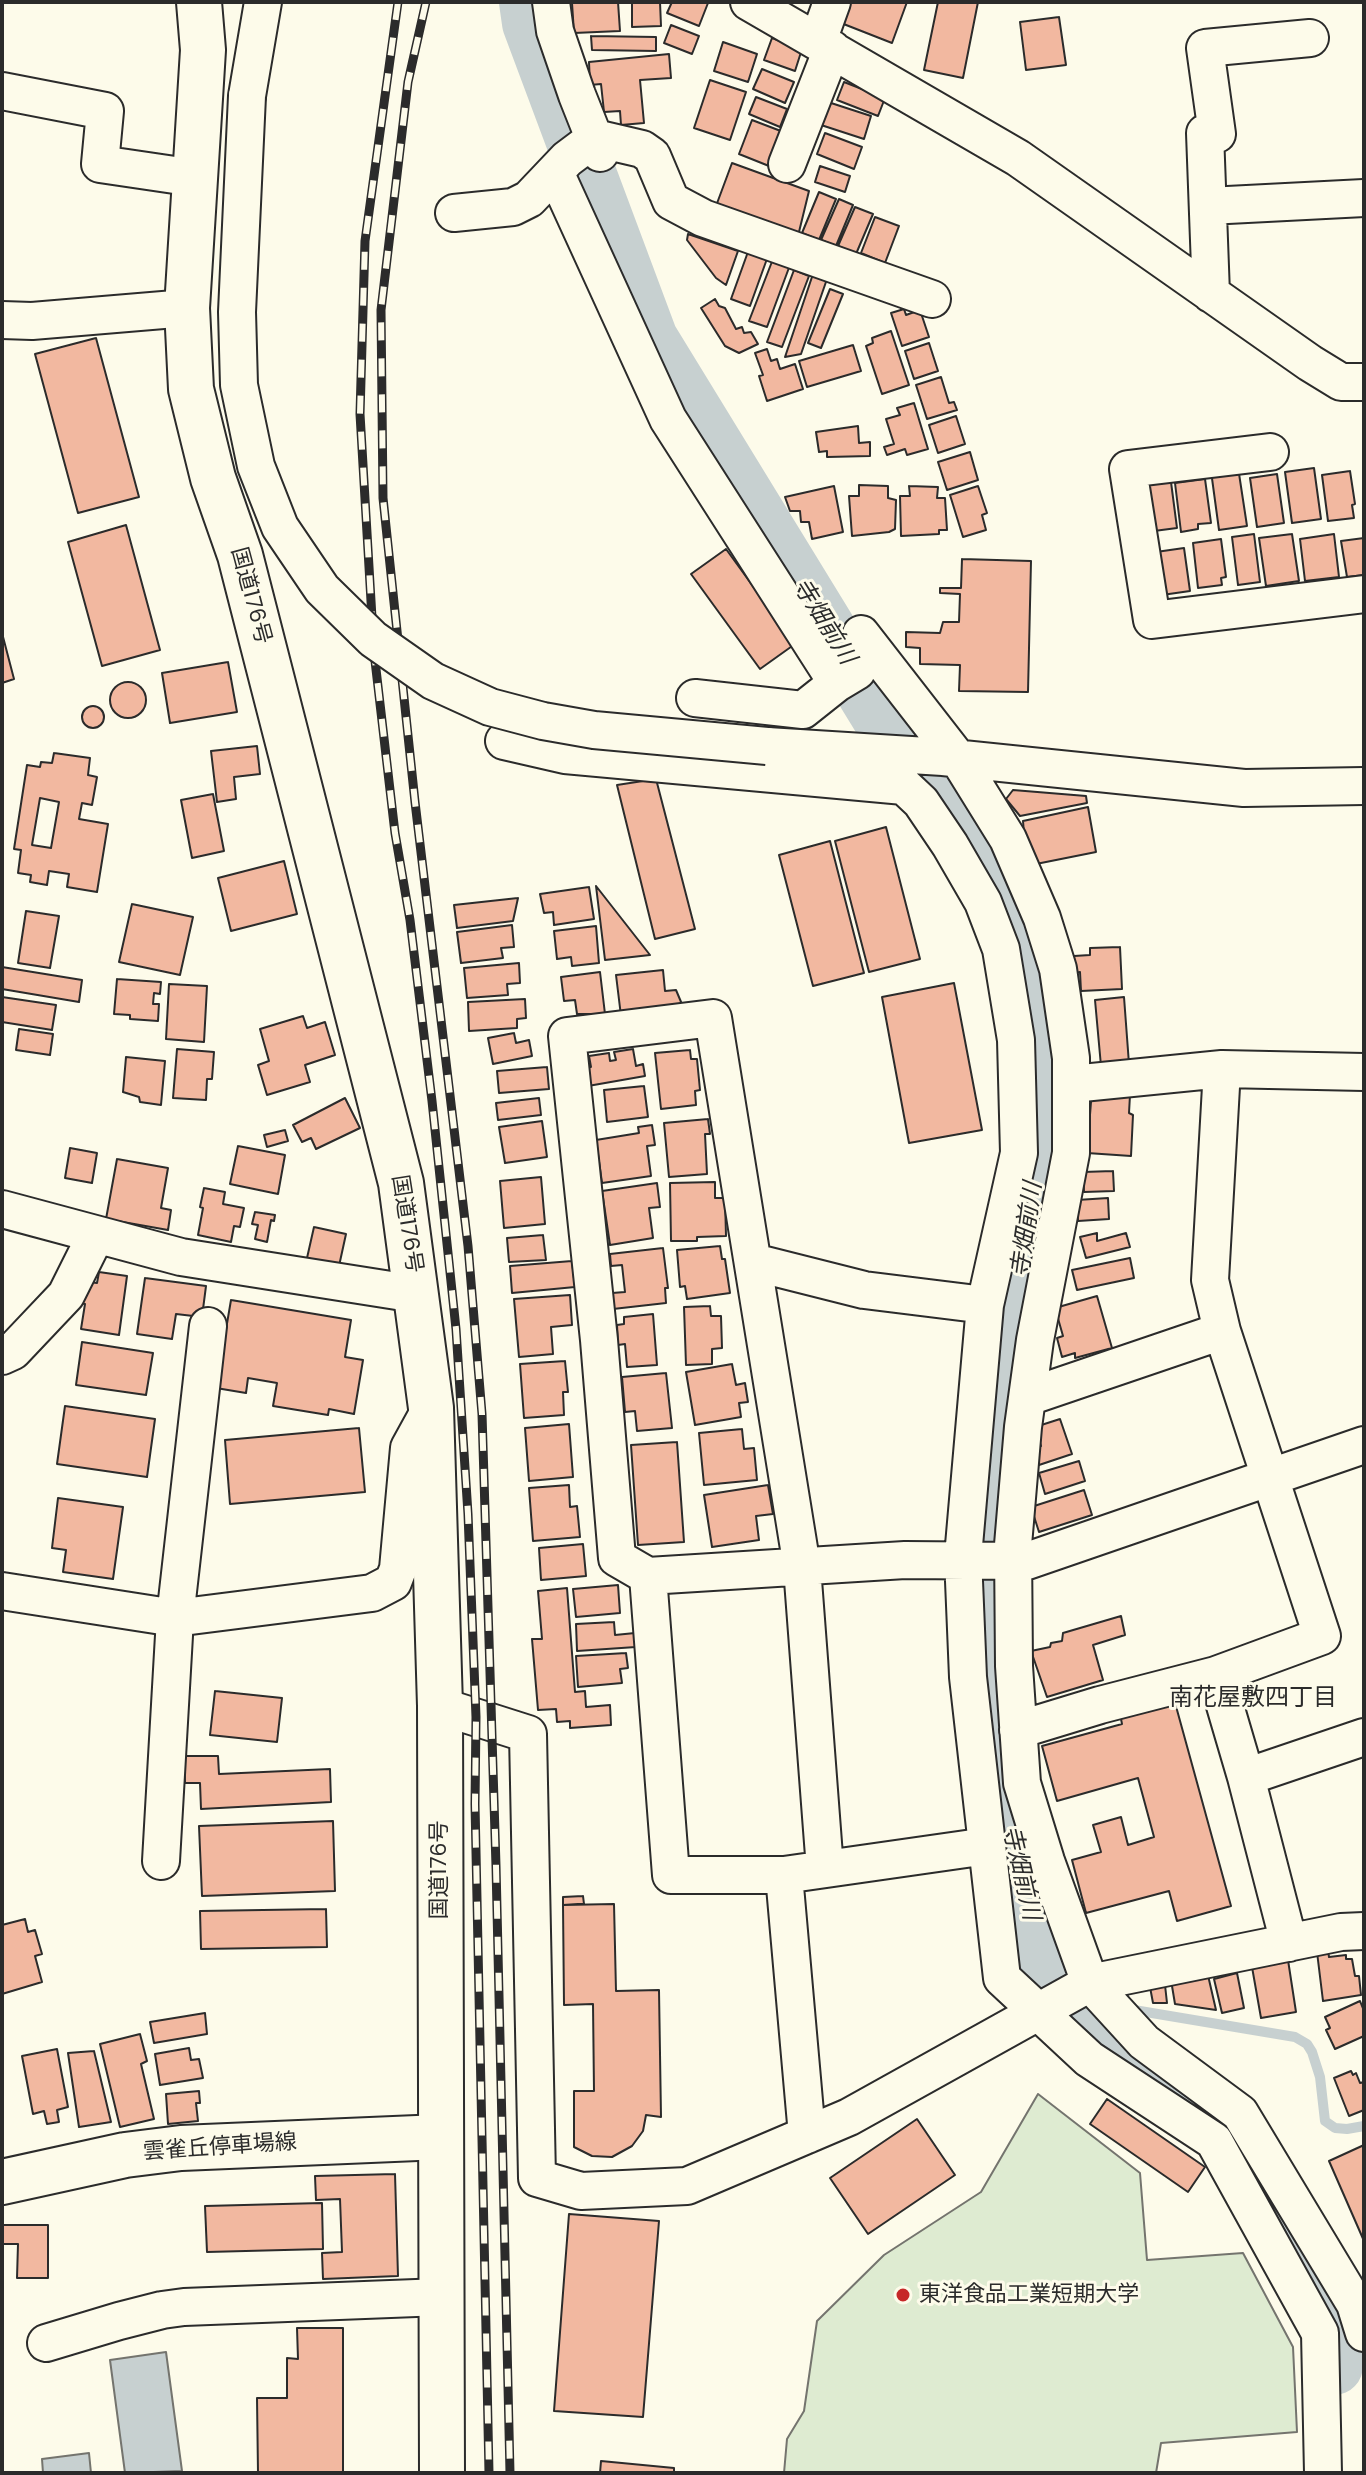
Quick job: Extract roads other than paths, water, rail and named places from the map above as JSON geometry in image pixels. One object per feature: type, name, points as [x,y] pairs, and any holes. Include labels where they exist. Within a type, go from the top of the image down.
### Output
[{"type":"main road","name":"国道176号","points":[[199,2],[203,50],[187,308],[191,389],[213,478],[240,555],[401,1183],[431,1408],[440,1706],[442,2473]]},
{"type":"main road","name":"雲雀丘停車場線","points":[[2,2182],[125,2155],[181,2148],[441,2137]]},
{"type":"street","points":[[263,2],[247,96],[237,298],[239,385],[256,466],[280,527],[322,589],[373,639],[433,681],[490,707],[594,730],[767,746],[951,758],[1244,788],[1364,786]]},
{"type":"street","points":[[551,2],[555,31],[577,95],[581,153],[668,419],[837,683]]},
{"type":"street","points":[[749,2],[1018,158],[1310,363],[1341,382],[1364,382]]},
{"type":"street","points":[[787,164],[825,45],[832,2]]},
{"type":"street","points":[[1211,294],[1205,133],[1217,134],[1205,48],[1310,38]]},
{"type":"street","points":[[2,91],[105,111],[100,164],[195,178]]},
{"type":"street","points":[[454,213],[513,207],[529,199],[581,153],[642,149],[652,156],[671,201],[703,218],[932,299]]},
{"type":"street","points":[[1208,206],[1364,198]]},
{"type":"street","points":[[2,320],[32,321],[187,308]]},
{"type":"street","points":[[1270,452],[1128,469],[1152,620],[1364,594]]},
{"type":"street","points":[[695,698],[803,710],[837,683],[870,646],[1008,839],[1042,918],[1058,969],[1071,1058],[1071,1153],[1035,1340],[1012,1561],[1014,1666],[1022,1783],[1046,1861],[1066,1996],[1089,2059],[1214,2141],[1320,2333],[1323,2473]]},
{"type":"street","points":[[504,741],[565,755],[904,786],[921,802],[983,902],[1001,949],[1016,1040],[1019,1153],[985,1305],[965,1561],[968,1677],[1002,1978],[1066,1996],[1144,2042],[1240,2113],[1355,2304],[1364,2333]]},
{"type":"street","points":[[825,1869],[802,1567],[713,1018],[567,1036],[599,1340],[617,1558],[648,1576],[802,1567],[905,1560],[1027,1561],[1364,1445]]},
{"type":"street","points":[[1072,1084],[1222,1069],[1364,1072]]},
{"type":"street","points":[[1018,1730],[1216,1675],[1322,1636],[1222,1331],[1210,1280],[1222,1069]]},
{"type":"street","points":[[2,1209],[181,1257],[416,1294]]},
{"type":"street","points":[[2,1356],[13,1351],[66,1295],[96,1235]]},
{"type":"street","points":[[753,1262],[864,1290],[985,1305]]},
{"type":"street","points":[[161,1861],[175,1618],[208,1326]]},
{"type":"street","points":[[1028,1397],[1222,1331]]},
{"type":"street","points":[[2,1591],[175,1618],[372,1593],[393,1582],[398,1569],[409,1448],[431,1408]]},
{"type":"street","points":[[648,1576],[671,1875],[784,1875],[987,1846]]},
{"type":"street","points":[[1216,1675],[1289,1943]]},
{"type":"street","points":[[440,1706],[528,1734],[537,2178],[581,2191],[687,2186],[849,2117],[1066,1996],[1289,1943],[1341,1932],[1364,1931]]},
{"type":"street","points":[[1246,1777],[1364,1737]]},
{"type":"street","points":[[784,1875],[807,2135]]},
{"type":"street","points":[[46,2343],[119,2321],[184,2307],[442,2297]]},
{"type":"waterway","name":"寺畑前川","points":[[528,2],[531,23],[649,339],[888,729],[900,737],[977,851],[1030,954],[1048,1031],[1048,1084],[986,1541],[987,1613],[1003,1801],[1037,1942],[1078,2013],[1142,2077],[1222,2126],[1277,2214],[1333,2321],[1334,2366]]},
{"type":"waterway","points":[[1134,2010],[1295,2037],[1307,2044],[1312,2052],[1320,2077],[1325,2121],[1335,2128],[1364,2126]]},
{"type":"railway","points":[[398,2],[365,241],[360,414],[374,652],[432,1101],[456,1329],[468,1514],[476,1717],[475,1804],[489,2473]]},
{"type":"railway","points":[[426,2],[408,82],[381,310],[383,498],[415,802],[468,1246],[482,1414],[510,2473]]},
{"type":"place","name":"東洋食品工業短期大学","points":[[903,2295]]},
{"type":"district","name":"南花屋敷四丁目","points":[[1253,1699]]}]
